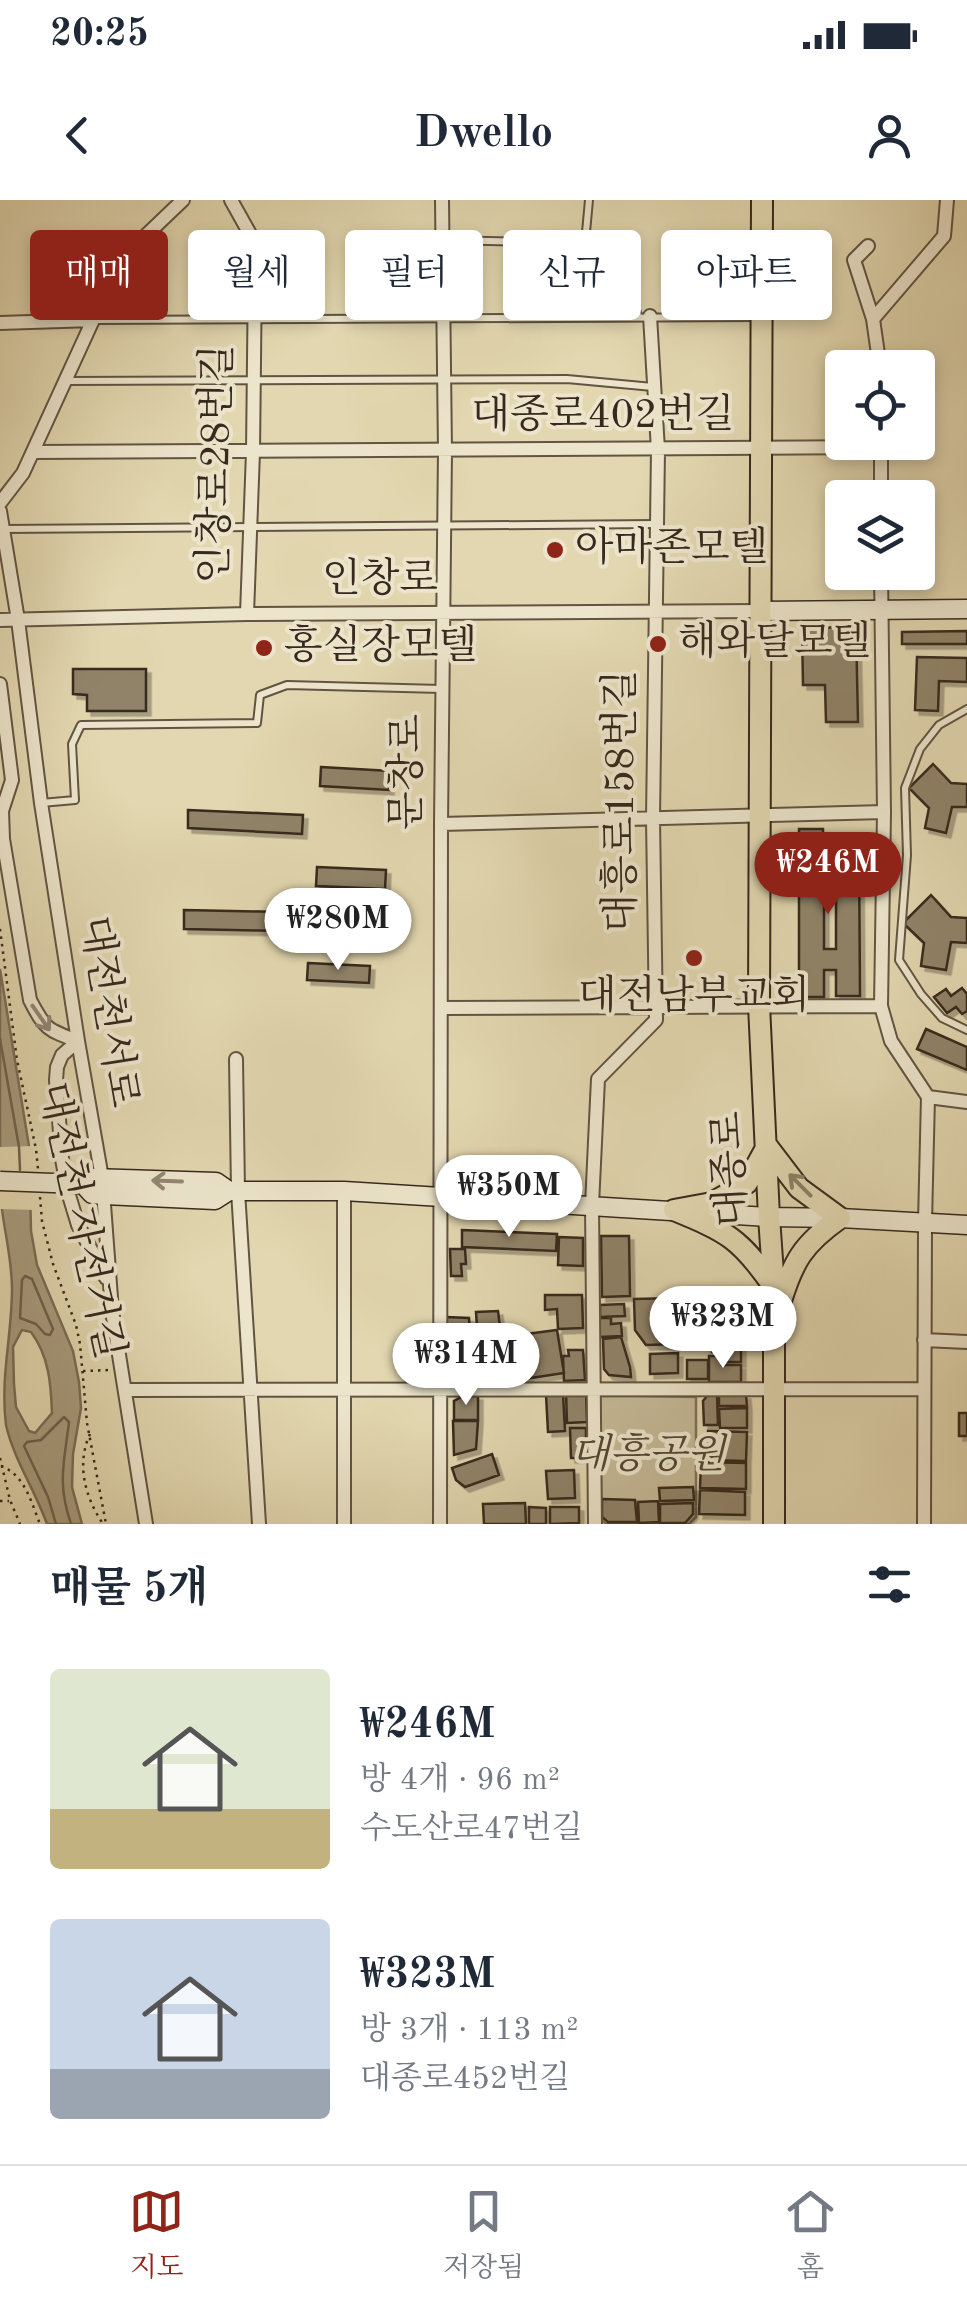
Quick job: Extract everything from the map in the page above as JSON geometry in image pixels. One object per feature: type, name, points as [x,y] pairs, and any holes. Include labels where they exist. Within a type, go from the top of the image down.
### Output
[{"type":"main road","name":"대종로","points":[[762,200],[762,230]]},
{"type":"main road","name":"대종로","points":[[761,320],[759,1005],[775,1322],[774,1524]]},
{"type":"main road","points":[[760,611],[967,609]]},
{"type":"main road","points":[[674,1210],[712,1202],[747,1183],[767,1146],[799,1188],[840,1218]]},
{"type":"main road","points":[[0,1181],[92,1186],[216,1182],[234,1192],[344,1191],[967,1225]]},
{"type":"main road","points":[[674,1210],[722,1230],[743,1246],[774,1288]]},
{"type":"main road","points":[[775,1322],[789,1275],[800,1254],[840,1218]]},
{"type":"street","points":[[152,230],[183,200]]},
{"type":"street","name":"인창로28번길","points":[[232,200],[248,230]]},
{"type":"street","name":"문창로","points":[[442,200],[442,230]]},
{"type":"street","points":[[872,318],[944,236],[947,200]]},
{"type":"street","points":[[868,246],[854,260],[872,318],[877,350]]},
{"type":"street","name":"대흥로158번길","points":[[644,316],[658,450],[653,818],[656,1009]]},
{"type":"street","points":[[0,323],[93,320],[33,452],[14,488],[0,503]]},
{"type":"street","name":"인창로28번길","points":[[247,614],[254,320]]},
{"type":"street","name":"문창로","points":[[440,1524],[444,320]]},
{"type":"street","points":[[761,449],[825,447]]},
{"type":"street","name":"대종로402번길","points":[[33,452],[761,449]]},
{"type":"street","name":"대전천서로","points":[[0,511],[78,1041],[92,1186],[146,1524]]},
{"type":"street","points":[[881,590],[881,1006],[891,1041],[928,1097],[924,1524]]},
{"type":"street","name":"인창로","points":[[1,620],[247,614],[760,611]]},
{"type":"street","points":[[0,684],[12,780],[2,810],[2,839],[30,1000],[40,1021],[51,1032],[78,1041]]},
{"type":"street","points":[[442,824],[884,812]]},
{"type":"street","points":[[441,1008],[881,1006]]},
{"type":"street","points":[[595,1524],[592,1205],[598,1079],[656,1020],[656,1009]]},
{"type":"street","points":[[78,1041],[62,1055],[57,1067],[62,1159],[78,1225],[109,1283]]},
{"type":"street","points":[[236,1060],[234,1192],[258,1524]]},
{"type":"street","points":[[928,1097],[967,1102]]},
{"type":"street","points":[[344,1191],[344,1524]]},
{"type":"street","points":[[924,1340],[967,1342]]},
{"type":"street","points":[[125,1390],[924,1389]]},
{"type":"lane","points":[[586,230],[589,200]]},
{"type":"lane","points":[[641,310],[644,316]]},
{"type":"lane","points":[[483,318],[661,316]]},
{"type":"lane","points":[[65,382],[567,379],[654,387]]},
{"type":"lane","points":[[2,529],[657,524]]},
{"type":"lane","points":[[41,804],[75,800],[72,744],[81,725],[256,722],[260,695],[287,684],[442,689]]},
{"type":"lane","points":[[967,709],[939,725],[929,737],[905,788],[907,855],[898,960],[942,1018],[967,1030]]},
{"type":"path","name":"대전천 자전거길","points":[[0,929],[38,1167]]},
{"type":"path","name":"대전천 자전거길","points":[[40,1185],[42,1221],[53,1264],[76,1325],[87,1422],[105,1524]]},
{"type":"path","points":[[83,1371],[113,1370]]},
{"type":"path","points":[[90,1432],[82,1461],[92,1504],[105,1524]]},
{"type":"path","points":[[0,1458],[20,1524]]},
{"type":"path","points":[[2,1466],[16,1473],[40,1524]]},
{"type":"path","points":[[0,1502],[10,1500]]},
{"type":"green space","name":"대흥공원","points":[[600,1395],[696,1397],[696,1517],[689,1524],[606,1524],[600,1518]]},
{"type":"water","points":[[0,969],[29,1146],[31,1231],[37,1265],[73,1351],[79,1382],[81,1408],[72,1487],[82,1524],[47,1524],[6,1425],[4,1390],[12,1289],[0,1190]],"holes":[[[22,1330],[31,1332],[45,1361],[52,1413],[35,1433],[29,1431],[16,1407],[14,1384],[13,1347]]]},
{"type":"pier","points":[[34,1146],[35,1210],[0,1209],[0,1147]]},
{"type":"building","points":[[856,627],[858,722],[826,722],[825,685],[803,685],[802,628]]},
{"type":"building","points":[[967,631],[967,644],[902,644],[902,632]]},
{"type":"building","points":[[917,657],[967,658],[967,682],[939,681],[938,711],[915,710]]},
{"type":"building","points":[[73,669],[146,669],[146,711],[87,711],[87,695],[73,694]]},
{"type":"building","points":[[933,764],[951,783],[967,784],[967,807],[952,807],[946,833],[925,828],[929,808],[909,788]]},
{"type":"building","points":[[321,767],[390,771],[389,790],[320,786]]},
{"type":"building","points":[[188,810],[303,815],[302,834],[188,828]]},
{"type":"building","points":[[799,829],[823,829],[824,874],[836,874],[835,845],[859,845],[860,996],[836,996],[836,970],[824,970],[824,997],[799,997]],"holes":[[[824,894],[836,894],[836,949],[824,949]]]},
{"type":"building","points":[[317,867],[386,870],[385,889],[316,886]]},
{"type":"building","points":[[931,895],[951,917],[967,918],[967,943],[951,942],[946,970],[921,966],[924,943],[903,923]]},
{"type":"building","points":[[184,910],[285,912],[284,931],[184,929]]},
{"type":"building","points":[[308,963],[370,966],[369,983],[307,980]]},
{"type":"building","points":[[962,988],[967,994],[967,1011],[962,1014],[956,1007],[947,1013],[934,997],[946,989],[951,996]]},
{"type":"building","points":[[926,1029],[967,1047],[967,1070],[917,1049]]},
{"type":"building","points":[[462,1230],[557,1234],[556,1251],[462,1247]]},
{"type":"building","points":[[601,1236],[629,1236],[630,1296],[602,1297]]},
{"type":"building","points":[[559,1237],[583,1238],[583,1266],[558,1265]]},
{"type":"building","points":[[450,1249],[465,1249],[462,1276],[451,1276]]},
{"type":"building","points":[[545,1295],[582,1295],[583,1328],[558,1329],[557,1309],[545,1310]]},
{"type":"building","points":[[677,1298],[679,1344],[646,1345],[635,1330],[634,1299]]},
{"type":"building","points":[[624,1304],[625,1316],[600,1317],[600,1305]]},
{"type":"building","points":[[498,1311],[500,1327],[477,1328],[476,1312]]},
{"type":"building","points":[[446,1317],[469,1318],[471,1353],[447,1354]]},
{"type":"building","points":[[696,1317],[696,1328],[681,1329],[680,1318]]},
{"type":"building","points":[[598,1318],[611,1318],[611,1324],[621,1323],[622,1336],[600,1337]]},
{"type":"building","points":[[712,1318],[741,1319],[741,1362],[724,1362],[724,1352],[712,1352]]},
{"type":"building","points":[[557,1330],[564,1373],[524,1379],[518,1335]]},
{"type":"building","points":[[621,1337],[631,1377],[609,1375],[604,1369],[603,1339]]},
{"type":"building","points":[[568,1350],[583,1350],[585,1380],[564,1381],[563,1356],[569,1356]]},
{"type":"building","points":[[678,1353],[678,1373],[650,1374],[650,1354]]},
{"type":"building","points":[[446,1356],[472,1356],[473,1371],[481,1370],[481,1383],[456,1382],[455,1376],[447,1376]]},
{"type":"building","points":[[709,1356],[722,1356],[722,1365],[741,1365],[741,1382],[709,1382]]},
{"type":"building","points":[[687,1360],[708,1360],[708,1379],[687,1379]]},
{"type":"building","points":[[509,1369],[514,1386],[489,1387],[483,1380],[486,1370]]},
{"type":"building","points":[[586,1391],[587,1422],[567,1423],[566,1392]]},
{"type":"building","points":[[563,1394],[565,1431],[548,1432],[546,1395]]},
{"type":"building","points":[[708,1395],[717,1395],[718,1425],[704,1425],[703,1401]]},
{"type":"building","points":[[719,1395],[746,1395],[747,1406],[719,1406]]},
{"type":"building","points":[[463,1396],[478,1396],[478,1420],[454,1420],[454,1401]]},
{"type":"building","points":[[747,1408],[747,1428],[720,1428],[719,1409]]},
{"type":"building","points":[[959,1413],[967,1413],[967,1436],[959,1436]]},
{"type":"building","points":[[453,1421],[478,1421],[476,1449],[454,1455]]},
{"type":"building","points":[[570,1428],[586,1428],[586,1451],[580,1458],[571,1458]]},
{"type":"building","points":[[708,1431],[747,1432],[746,1461],[707,1460]]},
{"type":"building","points":[[492,1454],[499,1475],[465,1487],[456,1480],[452,1468]]},
{"type":"building","points":[[701,1462],[746,1463],[746,1489],[700,1488]]},
{"type":"building","points":[[574,1470],[575,1498],[548,1499],[546,1471]]},
{"type":"building","points":[[693,1487],[694,1500],[660,1501],[659,1488]]},
{"type":"building","points":[[700,1490],[745,1492],[745,1515],[699,1514]]},
{"type":"building","points":[[602,1499],[635,1500],[637,1522],[608,1522],[602,1517]]},
{"type":"building","points":[[658,1501],[659,1522],[639,1523],[638,1502]]},
{"type":"building","points":[[525,1503],[526,1524],[484,1524],[483,1504]]},
{"type":"building","points":[[693,1503],[693,1514],[685,1523],[660,1523],[660,1504]]},
{"type":"building","points":[[529,1507],[546,1508],[546,1524],[529,1524]]},
{"type":"building","points":[[550,1507],[579,1507],[579,1523],[550,1524]]},
{"type":"place","name":"아마존모텔","points":[[555,550]]},
{"type":"place","name":"해와달모텔","points":[[658,644]]},
{"type":"place","name":"홍실장모텔","points":[[264,648]]},
{"type":"place","name":"대전남부교회","points":[[694,958]]}]
